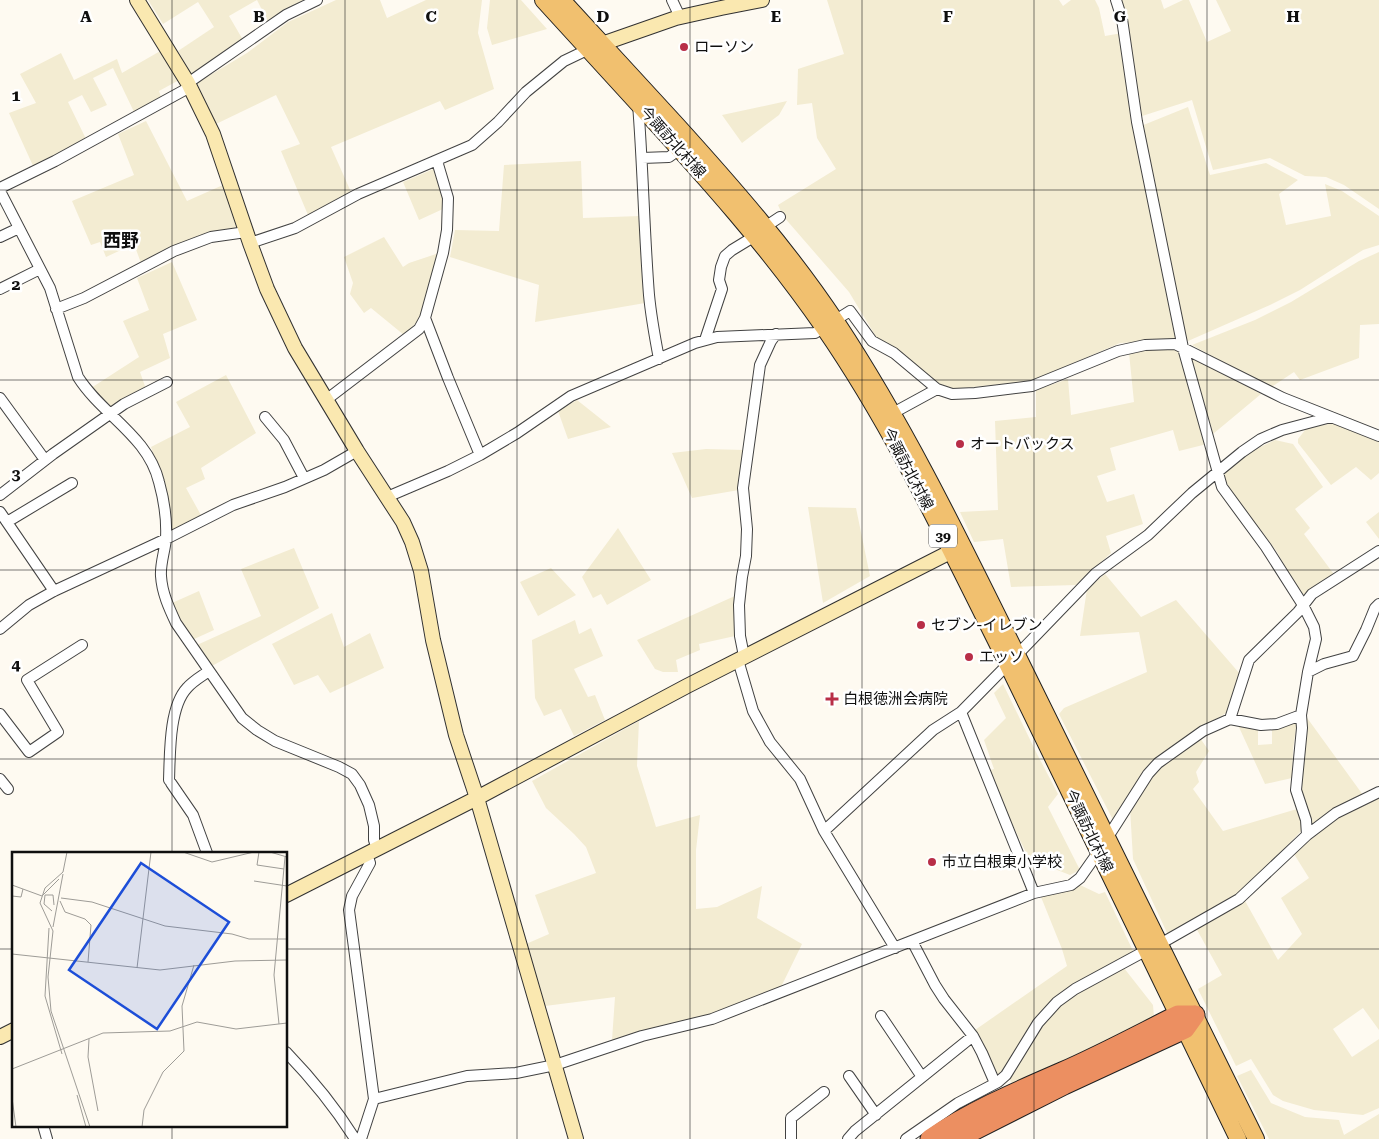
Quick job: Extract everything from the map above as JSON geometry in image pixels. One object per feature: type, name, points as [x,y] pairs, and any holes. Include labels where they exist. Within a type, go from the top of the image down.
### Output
[{"type":"highway","points":[[930,1139],[951,1124],[998,1100],[1186,1019]]},
{"type":"highway","points":[[957,1139],[1064,1085],[1186,1019]]},
{"type":"main road","name":"今諏訪北村線","points":[[543,0],[595,46],[714,167],[760,231],[789,279],[830,324],[865,367],[893,413],[928,478],[957,549],[1012,660],[1099,851],[1153,947]]},
{"type":"main road","name":"今諏訪北村線","points":[[562,0],[638,104],[717,191],[760,231]]},
{"type":"main road","name":"今諏訪北村線","points":[[830,324],[919,487],[957,549]]},
{"type":"main road","name":"今諏訪北村線","points":[[1012,660],[1107,836],[1153,947],[1238,1139]]},
{"type":"main road","name":"今諏訪北村線","points":[[1186,1019],[1256,1139]]},
{"type":"street","points":[[137,0],[189,85],[213,134],[267,289],[295,348],[357,451],[403,522],[419,561],[433,640],[447,702],[477,798],[576,1139]]},
{"type":"street","points":[[317,0],[286,15],[189,85],[0,190],[50,288],[78,377],[87,390],[147,453],[159,480],[166,518],[166,539],[160,574],[163,591],[176,623],[242,718],[275,741],[340,767],[352,774],[360,785],[369,805],[374,826],[372,852],[370,863],[352,896],[350,910],[374,1099],[361,1139]]},
{"type":"street","points":[[672,0],[680,17]]},
{"type":"street","points":[[56,309],[84,298],[174,251],[211,237],[248,238],[295,228],[358,194],[472,145],[526,92],[564,61],[595,46],[680,17],[762,0]]},
{"type":"street","points":[[1116,0],[1122,19],[1137,122],[1184,348],[1222,487],[1266,547],[1303,605],[1314,627],[1316,639],[1301,715],[1302,728],[1296,790],[1306,820],[1307,835]]},
{"type":"street","points":[[638,104],[649,297],[659,359]]},
{"type":"street","points":[[642,158],[669,157],[680,149]]},
{"type":"street","points":[[326,400],[419,329],[425,318],[443,253],[447,230],[448,198],[437,161]]},
{"type":"street","points":[[705,340],[722,289],[719,280],[725,256],[780,217]]},
{"type":"street","points":[[0,237],[19,228]]},
{"type":"street","points":[[0,289],[40,269]]},
{"type":"street","points":[[387,497],[480,455],[517,433],[571,396],[695,343],[717,337],[816,333],[850,312],[872,341],[894,353],[937,389],[952,394],[1032,386],[1118,351],[1145,345],[1175,344],[1283,398],[1379,436]]},
{"type":"street","points":[[425,318],[480,455]]},
{"type":"street","points":[[776,334],[760,365],[744,488],[746,556],[739,605],[741,658],[753,711],[770,742],[800,779],[824,831],[895,948]]},
{"type":"street","points":[[0,495],[45,460],[124,404],[167,382]]},
{"type":"street","points":[[893,413],[937,389]]},
{"type":"street","points":[[0,398],[45,460]]},
{"type":"street","points":[[265,417],[284,440],[304,478]]},
{"type":"street","points":[[824,831],[933,730],[961,712],[1096,573],[1148,535],[1192,493],[1242,452],[1262,439],[1282,430],[1331,417]]},
{"type":"street","points":[[0,629],[29,605],[54,591],[166,539],[233,505],[284,487],[343,460],[357,451]]},
{"type":"street","points":[[7,522],[72,483]]},
{"type":"street","points":[[0,512],[54,591]]},
{"type":"street","points":[[288,895],[477,798],[741,658],[957,549]]},
{"type":"street","points":[[1230,718],[1249,660],[1312,594],[1379,550]]},
{"type":"street","points":[[1308,672],[1324,664],[1353,656],[1375,608],[1379,604]]},
{"type":"street","points":[[0,714],[30,752],[58,732],[27,680],[82,646]]},
{"type":"street","points":[[207,852],[193,815],[170,782],[171,736],[180,698],[187,687],[209,671]]},
{"type":"street","points":[[961,712],[1034,893]]},
{"type":"street","points":[[374,1099],[467,1076],[516,1073],[554,1065],[642,1036],[712,1019],[1034,893],[1071,885],[1080,878],[1148,774],[1158,762],[1203,731],[1230,718],[1261,725],[1277,724],[1301,715]]},
{"type":"street","points":[[0,778],[8,789]]},
{"type":"street","points":[[906,1139],[958,1102],[996,1083],[1006,1075],[1038,1023],[1057,1002],[1076,989],[1239,899],[1307,835],[1336,812],[1379,792]]},
{"type":"street","points":[[912,941],[935,985],[973,1036],[996,1083]]},
{"type":"street","points":[[880,1016],[922,1077]]},
{"type":"street","points":[[0,1036],[12,1031]]},
{"type":"street","points":[[848,1139],[855,1131],[973,1036]]},
{"type":"street","points":[[288,1054],[338,1111],[356,1139]]},
{"type":"street","points":[[849,1076],[876,1115]]},
{"type":"street","points":[[791,1139],[791,1118],[824,1092]]},
{"type":"street","points":[[42,1126],[47,1139]]},
{"type":"shaded area","points":[[148,0],[257,0],[229,16],[243,40],[191,74],[178,51],[214,27],[198,2],[163,24]]},
{"type":"shaded area","points":[[257,0],[304,0],[283,10],[268,22]]},
{"type":"shaded area","points":[[336,0],[380,0],[387,18],[426,0],[482,0],[478,33],[494,89],[445,110],[440,101],[331,147],[351,192],[308,215],[281,151],[300,144],[276,95],[216,124],[197,83],[247,53],[288,22]]},
{"type":"shaded area","points":[[490,0],[521,0],[547,29],[492,45],[487,28]]},
{"type":"shaded area","points":[[827,0],[1059,0],[1063,6],[1071,0],[1095,0],[1099,8],[1105,36],[1122,33],[1177,336],[1173,340],[1120,343],[1032,381],[952,389],[936,382],[878,340],[849,292],[783,216],[778,205],[836,169],[817,138],[812,103],[797,105],[798,69],[844,54]]},
{"type":"shaded area","points":[[1119,0],[1161,0],[1164,9],[1183,0],[1189,0],[1207,42],[1231,31],[1216,0],[1379,0],[1379,209],[1344,185],[1326,177],[1305,176],[1270,158],[1213,170],[1192,100],[1139,117]]},
{"type":"shaded area","points":[[162,50],[181,79],[159,91],[162,100],[135,114],[113,68],[93,78],[107,105],[91,112],[82,95],[68,102],[87,141],[34,168],[9,113],[36,103],[20,74],[61,53],[74,80],[117,59],[122,73]]},
{"type":"shaded area","points":[[787,101],[779,115],[742,143],[722,115]]},
{"type":"shaded area","points":[[1188,107],[1210,175],[1266,163],[1298,180],[1279,194],[1286,225],[1331,216],[1325,184],[1342,191],[1379,216],[1379,245],[1363,250],[1300,290],[1188,341],[1185,338],[1141,126]]},
{"type":"shaded area","points":[[146,121],[187,201],[223,185],[238,227],[172,247],[141,263],[134,244],[106,257],[100,242],[91,245],[72,201],[134,175],[118,134]]},
{"type":"shaded area","points":[[581,161],[583,218],[640,216],[645,303],[535,322],[539,285],[450,257],[455,230],[499,231],[504,165]]},
{"type":"shaded area","points":[[436,168],[444,198],[443,209],[419,220],[403,182]]},
{"type":"shaded area","points":[[384,237],[403,267],[409,263],[439,253],[419,320],[404,335],[371,308],[364,313],[350,294],[353,283],[344,257]]},
{"type":"shaded area","points":[[1379,252],[1379,324],[1360,325],[1359,358],[1300,380],[1294,372],[1270,388],[1192,345],[1255,320],[1291,302],[1359,261]]},
{"type":"shaded area","points":[[172,262],[197,320],[163,334],[170,358],[140,372],[146,389],[113,408],[91,388],[139,357],[123,321],[149,310],[137,278]]},
{"type":"shaded area","points":[[1140,348],[1171,348],[1181,351],[1207,444],[1179,451],[1173,430],[1110,448],[1116,470],[1097,476],[1107,502],[1134,494],[1143,524],[1106,536],[1111,553],[1076,585],[1011,587],[1003,539],[974,542],[960,512],[998,510],[995,421],[1036,417],[1036,390],[1068,379],[1071,415],[1134,402],[1129,353]]},
{"type":"shaded area","points":[[1190,355],[1261,394],[1213,434]]},
{"type":"shaded area","points":[[226,375],[256,433],[201,468],[205,479],[186,488],[202,517],[171,533],[163,481],[151,447],[190,427],[176,402]]},
{"type":"shaded area","points":[[577,400],[611,427],[568,439],[558,411]]},
{"type":"shaded area","points":[[1333,423],[1379,440],[1379,473],[1371,480],[1356,467],[1331,485],[1298,443],[1298,439],[1306,429]]},
{"type":"shaded area","points":[[1275,440],[1293,444],[1323,487],[1295,509],[1310,528],[1304,534],[1336,577],[1305,595],[1299,592],[1277,552],[1224,481],[1224,473],[1252,451]]},
{"type":"shaded area","points":[[706,449],[745,450],[739,490],[692,498],[672,453]]},
{"type":"shaded area","points":[[808,507],[856,508],[870,576],[823,603]]},
{"type":"shaded area","points":[[1379,512],[1379,539],[1366,522]]},
{"type":"shaded area","points":[[618,528],[651,580],[607,605],[601,594],[593,598],[582,577]]},
{"type":"shaded area","points":[[294,548],[319,608],[210,667],[197,645],[261,616],[241,569]]},
{"type":"shaded area","points":[[551,568],[576,595],[538,616],[520,582]]},
{"type":"shaded area","points":[[1105,574],[1141,617],[1176,600],[1240,674],[1226,713],[1167,751],[1113,820],[1059,714],[1064,708],[1147,672],[1139,632],[1080,636],[1087,589]]},
{"type":"shaded area","points":[[199,591],[214,630],[192,640],[172,603]]},
{"type":"shaded area","points":[[737,595],[735,636],[699,644],[700,650],[676,660],[678,672],[663,672],[655,669],[637,640]]},
{"type":"shaded area","points":[[332,613],[344,647],[370,633],[384,668],[330,693],[318,675],[294,685],[272,644]]},
{"type":"shaded area","points":[[575,620],[579,634],[591,628],[603,656],[574,669],[588,697],[595,695],[605,720],[574,736],[561,709],[544,716],[535,698],[532,640]]},
{"type":"shaded area","points":[[1003,684],[1058,794],[1048,807],[1080,870],[1070,875],[1029,859],[987,771],[994,769],[984,740],[1006,718],[994,693]]},
{"type":"shaded area","points":[[1305,715],[1363,795],[1311,827],[1300,791]]},
{"type":"shaded area","points":[[639,721],[637,766],[656,827],[700,815],[696,850],[696,909],[717,907],[762,886],[757,918],[802,944],[781,987],[708,1017],[612,1040],[615,997],[545,1006],[526,944],[549,934],[535,895],[596,873],[586,847],[546,808],[532,781]]},
{"type":"shaded area","points":[[1297,721],[1293,749],[1292,778],[1265,784],[1238,725],[1258,730],[1258,745],[1272,744],[1272,730]]},
{"type":"shaded area","points":[[1200,738],[1209,751],[1196,772],[1199,782],[1193,789],[1223,831],[1297,809],[1303,829],[1238,897],[1168,935],[1133,859],[1130,808],[1159,766]]},
{"type":"shaded area","points":[[1379,795],[1379,1030],[1363,1008],[1333,1029],[1352,1057],[1379,1039],[1379,1108],[1363,1115],[1314,1110],[1283,1101],[1273,1095],[1251,1059],[1236,1066],[1198,989],[1222,975],[1196,928],[1244,899],[1278,960],[1302,934],[1281,898],[1309,878],[1294,854],[1312,835],[1349,809]]},
{"type":"shaded area","points":[[1080,885],[1099,894],[1105,892],[1134,953],[1074,986],[997,1078],[975,1030],[1067,966],[1041,897]]},
{"type":"shaded area","points":[[1124,968],[1153,1005],[1154,1017],[1138,1027],[1013,1086],[1009,1078],[1041,1022],[1062,1002]]},
{"type":"shaded area","points":[[1251,1070],[1271,1103],[1305,1117],[1339,1120],[1344,1135],[1379,1114],[1379,1139],[1269,1139],[1237,1076]]},
{"type":"place","name":"ローソン","points":[[684,47]]},
{"type":"place","name":"オートバックス","points":[[960,444]]},
{"type":"place","name":"セブン-イレブン","points":[[921,625]]},
{"type":"place","name":"エッソ","points":[[969,657]]},
{"type":"place","name":"白根徳洲会病院","points":[[832,699]]},
{"type":"place","name":"市立白根東小学校","points":[[932,862]]},
{"type":"district","name":"西野","points":[[121,241]]}]
